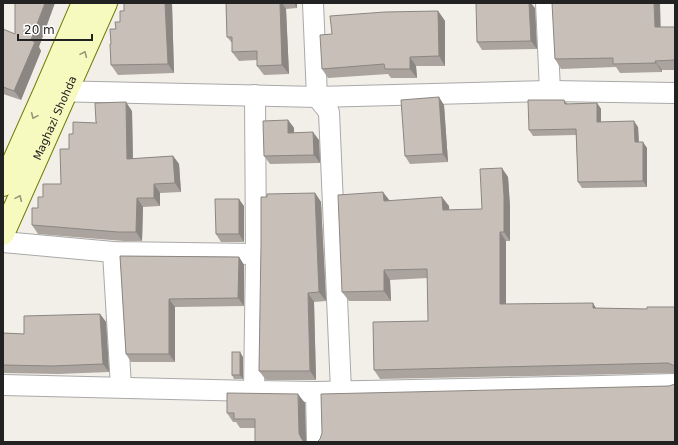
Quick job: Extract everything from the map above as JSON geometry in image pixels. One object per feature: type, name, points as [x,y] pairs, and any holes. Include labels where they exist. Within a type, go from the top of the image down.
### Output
[{"type":"street","name":"Maghazi Shohda","points":[[3,185],[83,3]]},
{"type":"street","name":"Maghazi Shohda","points":[[3,234],[106,3]]},
{"type":"street","points":[[313,3],[317,97],[329,112],[341,391]]},
{"type":"street","points":[[546,3],[550,91]]},
{"type":"street","points":[[45,91],[317,97],[550,91],[675,93]]},
{"type":"street","points":[[254,391],[256,254],[255,96]]},
{"type":"street","points":[[3,242],[113,252],[256,254]]},
{"type":"street","points":[[113,252],[121,387]]},
{"type":"street","points":[[3,385],[316,392],[675,384]]},
{"type":"street","points":[[316,392],[317,442]]},
{"type":"building","points":[[15,3],[45,3],[31,40],[35,42],[14,91],[3,87],[3,29],[15,34]]},
{"type":"building","points":[[124,3],[165,3],[168,64],[111,65],[110,29],[116,29],[115,22],[120,22],[120,11],[124,11]]},
{"type":"building","points":[[226,3],[280,3],[282,65],[257,66],[257,51],[232,52],[232,37],[227,37]]},
{"type":"building","points":[[476,3],[529,3],[531,41],[477,42]]},
{"type":"building","points":[[552,3],[654,3],[655,27],[675,27],[675,60],[655,61],[656,63],[613,64],[613,58],[555,59]]},
{"type":"building","points":[[438,11],[439,56],[410,57],[410,69],[385,69],[384,64],[322,69],[320,35],[332,34],[330,16],[385,12]]},
{"type":"building","points":[[439,97],[443,154],[405,156],[401,100]]},
{"type":"building","points":[[528,100],[564,100],[565,104],[597,103],[597,122],[634,121],[635,142],[643,142],[643,181],[578,182],[576,129],[529,130]]},
{"type":"building","points":[[126,102],[127,159],[173,156],[175,183],[154,184],[154,198],[137,198],[136,232],[118,232],[32,225],[32,208],[38,208],[38,197],[43,197],[43,184],[61,184],[60,149],[69,149],[69,134],[73,134],[73,122],[97,123],[95,103]]},
{"type":"building","points":[[288,120],[288,133],[313,132],[314,155],[264,156],[263,121]]},
{"type":"building","points":[[502,168],[504,232],[500,232],[500,304],[593,303],[593,308],[647,309],[647,307],[675,307],[675,366],[668,363],[374,370],[373,322],[428,321],[427,269],[384,270],[384,291],[342,292],[338,195],[383,192],[384,201],[442,197],[443,210],[482,209],[480,169]]},
{"type":"building","points":[[315,193],[319,292],[308,293],[310,371],[259,371],[261,197],[267,197],[267,194]]},
{"type":"building","points":[[215,199],[239,199],[239,234],[216,234]]},
{"type":"building","points":[[120,256],[239,257],[238,298],[169,299],[169,354],[126,354]]},
{"type":"building","points":[[100,314],[103,364],[52,366],[3,365],[3,333],[24,334],[24,316]]},
{"type":"building","points":[[232,352],[240,352],[240,375],[232,375]]},
{"type":"building","points":[[675,384],[675,442],[317,442],[322,433],[321,394],[669,386]]},
{"type":"building","points":[[227,393],[298,394],[299,433],[304,442],[255,442],[255,419],[234,419],[234,413],[227,413]]}]
